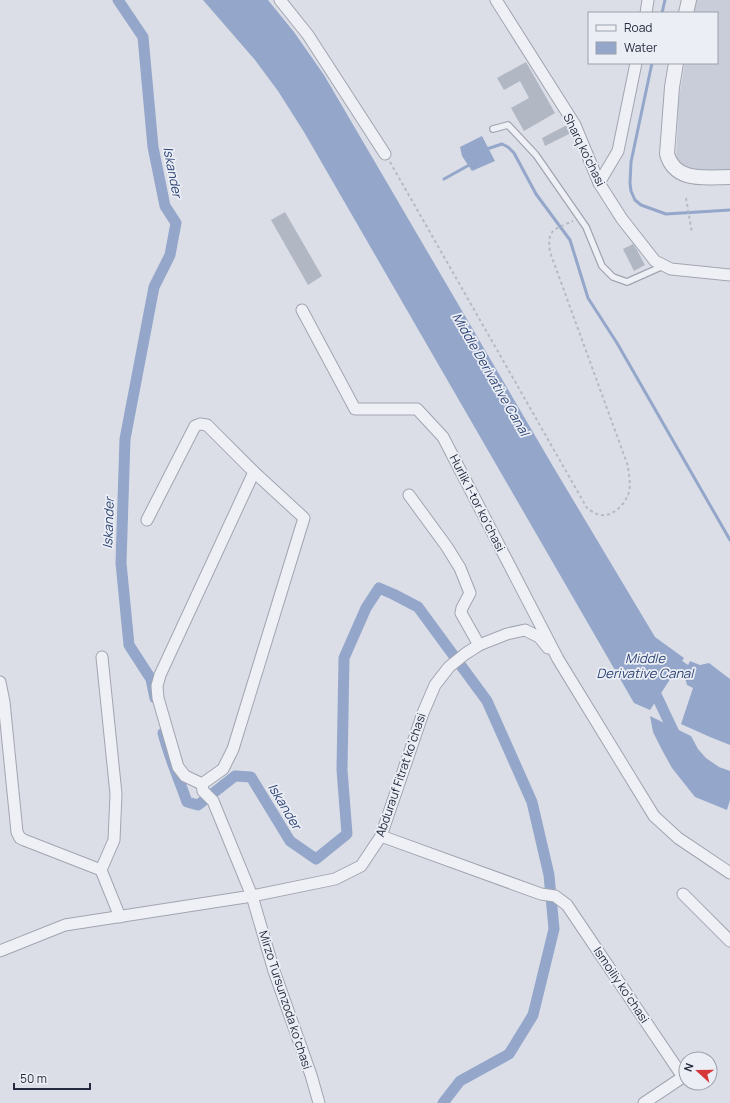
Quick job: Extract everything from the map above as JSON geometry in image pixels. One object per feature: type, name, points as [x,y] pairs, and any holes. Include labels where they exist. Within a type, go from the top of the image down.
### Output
[{"type":"street","points":[[280,0],[308,35],[385,154]]},
{"type":"street","name":"Sharq ko'chasi","points":[[496,0],[575,125],[599,183],[622,219],[655,261],[667,268]]},
{"type":"street","points":[[646,12],[648,0]]},
{"type":"street","points":[[686,12],[689,0]]},
{"type":"street","points":[[599,183],[618,151],[636,64]]},
{"type":"street","points":[[676,64],[672,87],[667,154],[668,158],[673,167],[682,174],[690,176],[730,177]]},
{"type":"street","points":[[667,268],[730,275]]},
{"type":"street","name":"Hurlik 1-tor ko‘chasi","points":[[302,310],[355,409],[417,409],[443,437],[558,659],[654,816],[678,838],[730,873]]},
{"type":"street","points":[[147,520],[196,426],[200,424],[207,425],[254,472],[303,516],[304,521],[233,749],[223,769],[203,787],[185,776],[178,767],[158,698],[157,686],[160,675],[254,472]]},
{"type":"street","points":[[409,494],[447,547],[460,568],[470,593],[461,613],[479,645]]},
{"type":"street","name":"Hurlik 1-tor ko‘chasi","points":[[465,654],[479,645],[507,634],[525,630],[539,637],[558,659]]},
{"type":"street","name":"Abdurauf Fitrat ko‘chasi","points":[[0,951],[65,925],[252,896],[336,879],[361,866],[381,836],[422,712],[435,685],[449,667],[465,654]]},
{"type":"street","points":[[102,658],[116,794],[114,840],[101,870],[120,917]]},
{"type":"street","points":[[0,682],[4,702],[17,832],[20,838],[101,870]]},
{"type":"street","name":"Mirzo Tursunzoda ko‘chasi","points":[[203,787],[213,801],[252,896],[274,971],[311,1076],[318,1103]]},
{"type":"street","name":"Ismoiliy ko‘chasi","points":[[381,836],[541,894],[555,896],[567,905],[683,1077],[644,1103]]},
{"type":"street","points":[[682,894],[730,941]]},
{"type":"lane","points":[[493,130],[508,125],[536,155],[586,227],[602,266],[613,277],[627,282],[667,268]]},
{"type":"path","points":[[385,154],[587,508],[598,515],[610,515],[618,509],[628,497],[630,484],[628,466],[550,252],[548,238],[554,229],[570,222]]},
{"type":"path","points":[[686,198],[692,233]]},
{"type":"shaded area","points":[[696,0],[730,0],[730,171],[691,169],[676,161],[679,98],[685,64],[718,64],[718,12],[693,12]]},
{"type":"water","name":"Middle Derivative Canal","points":[[203,0],[268,0],[294,32],[324,75],[554,468],[655,637],[684,658],[650,710],[634,703],[304,132],[278,91],[255,60]]},
{"type":"water","points":[[482,136],[495,161],[472,171],[462,156],[460,147]]},
{"type":"water","points":[[690,661],[700,665],[709,663],[730,679],[730,745],[681,724],[693,688],[687,685],[684,674]]},
{"type":"water","points":[[650,716],[691,736],[698,749],[706,758],[719,767],[730,771],[730,800],[727,810],[695,797],[672,768],[662,750],[653,732]]},
{"type":"building","points":[[526,62],[555,113],[524,131],[511,108],[529,98],[520,81],[504,90],[497,78]]},
{"type":"building","points":[[567,125],[571,133],[545,146],[542,138]]},
{"type":"building","points":[[285,212],[322,276],[308,285],[271,220]]},
{"type":"building","points":[[633,244],[645,265],[634,271],[623,249]]},
{"type":"waterway","name":"Iskander","points":[[118,0],[143,37],[153,147],[165,206],[176,223],[170,255],[154,287],[125,439],[121,563],[129,645],[151,679],[155,698]]},
{"type":"waterway","points":[[662,12],[665,0]]},
{"type":"waterway","points":[[652,64],[631,162],[630,183],[631,191],[635,200],[641,205],[666,214],[730,210]]},
{"type":"waterway","points":[[487,149],[502,144],[514,153],[536,194],[570,240],[588,298],[617,343],[730,540]]},
{"type":"waterway","points":[[444,179],[471,164]]},
{"type":"waterway","name":"Iskander","points":[[163,733],[187,802],[198,805],[235,776],[251,777],[290,841],[316,859],[347,834],[342,770],[344,658],[366,608],[379,588],[418,607],[487,701],[532,802],[549,875],[554,929],[533,1015],[509,1054],[460,1081],[443,1103]]},
{"type":"waterway","points":[[667,657],[697,678]]},
{"type":"waterway","name":"Middle Derivative Canal","points":[[652,686],[677,739]]}]
